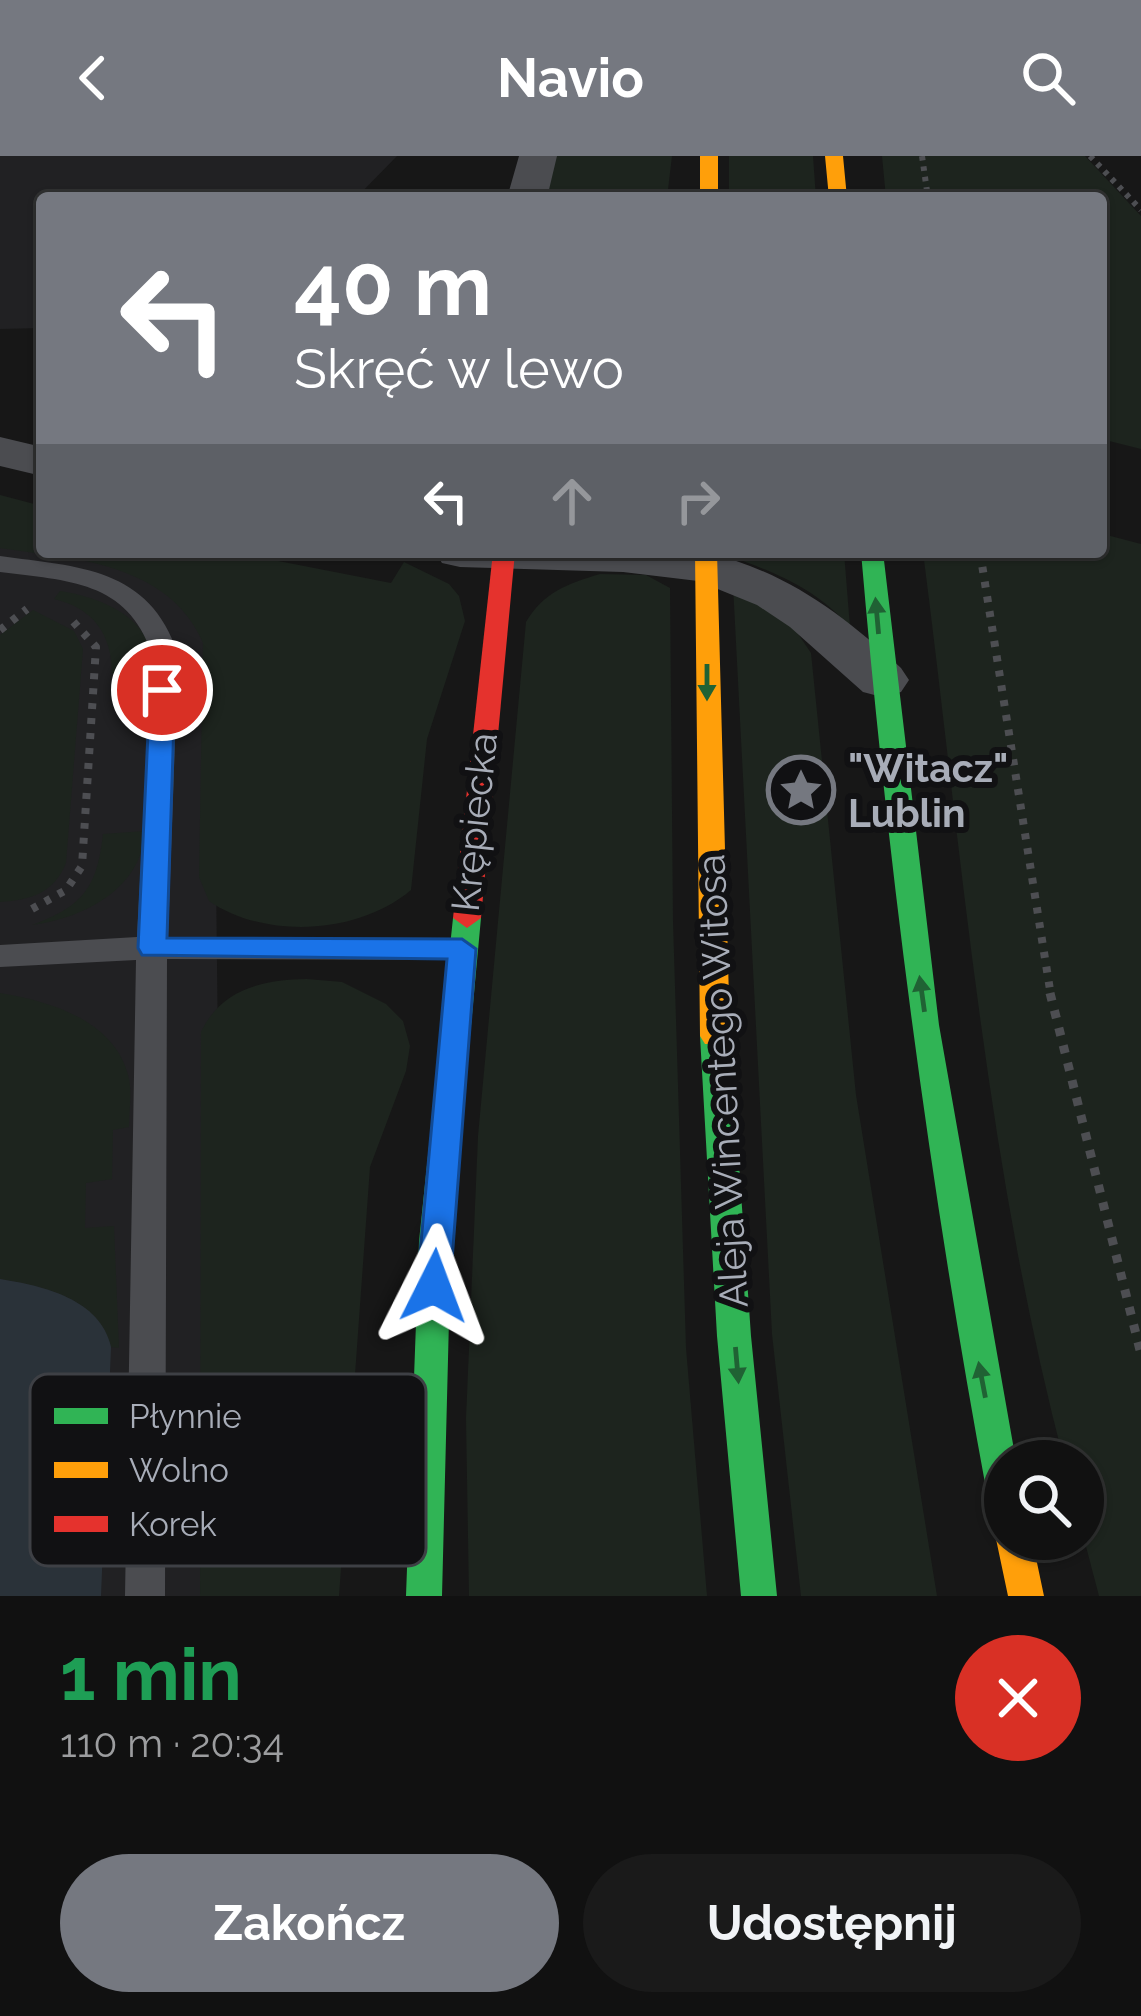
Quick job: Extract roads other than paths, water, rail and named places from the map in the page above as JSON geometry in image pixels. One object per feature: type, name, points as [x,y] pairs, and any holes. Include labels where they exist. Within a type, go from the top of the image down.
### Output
[{"type":"main road","points":[[709,156],[709,192]]},
{"type":"main road","points":[[834,156],[837,192]]},
{"type":"main road","name":"Krępiecka","points":[[426,1531],[435,1241],[462,949],[489,558]]},
{"type":"main road","points":[[872,558],[882,680],[959,1259],[994,1440]]},
{"type":"main road","name":"Aleja Wincentego Witosa","points":[[706,559],[717,1058],[734,1334],[759,1596]]},
{"type":"main road","points":[[1018,1560],[1026,1596]]},
{"type":"main road","name":"Krępiecka","points":[[424,1596],[425,1566]]},
{"type":"street","points":[[528,192],[538,156]]},
{"type":"street","points":[[0,451],[36,460]]},
{"type":"street","points":[[706,559],[796,605],[829,628],[882,680]]},
{"type":"lane","points":[[0,564],[119,586],[147,608],[165,654],[152,948],[147,1374]]},
{"type":"lane","points":[[0,956],[152,948],[462,949]]},
{"type":"lane","points":[[145,1566],[145,1596]]},
{"type":"place","name":"\"Witacz\" Lublin","points":[[801,790]]}]
